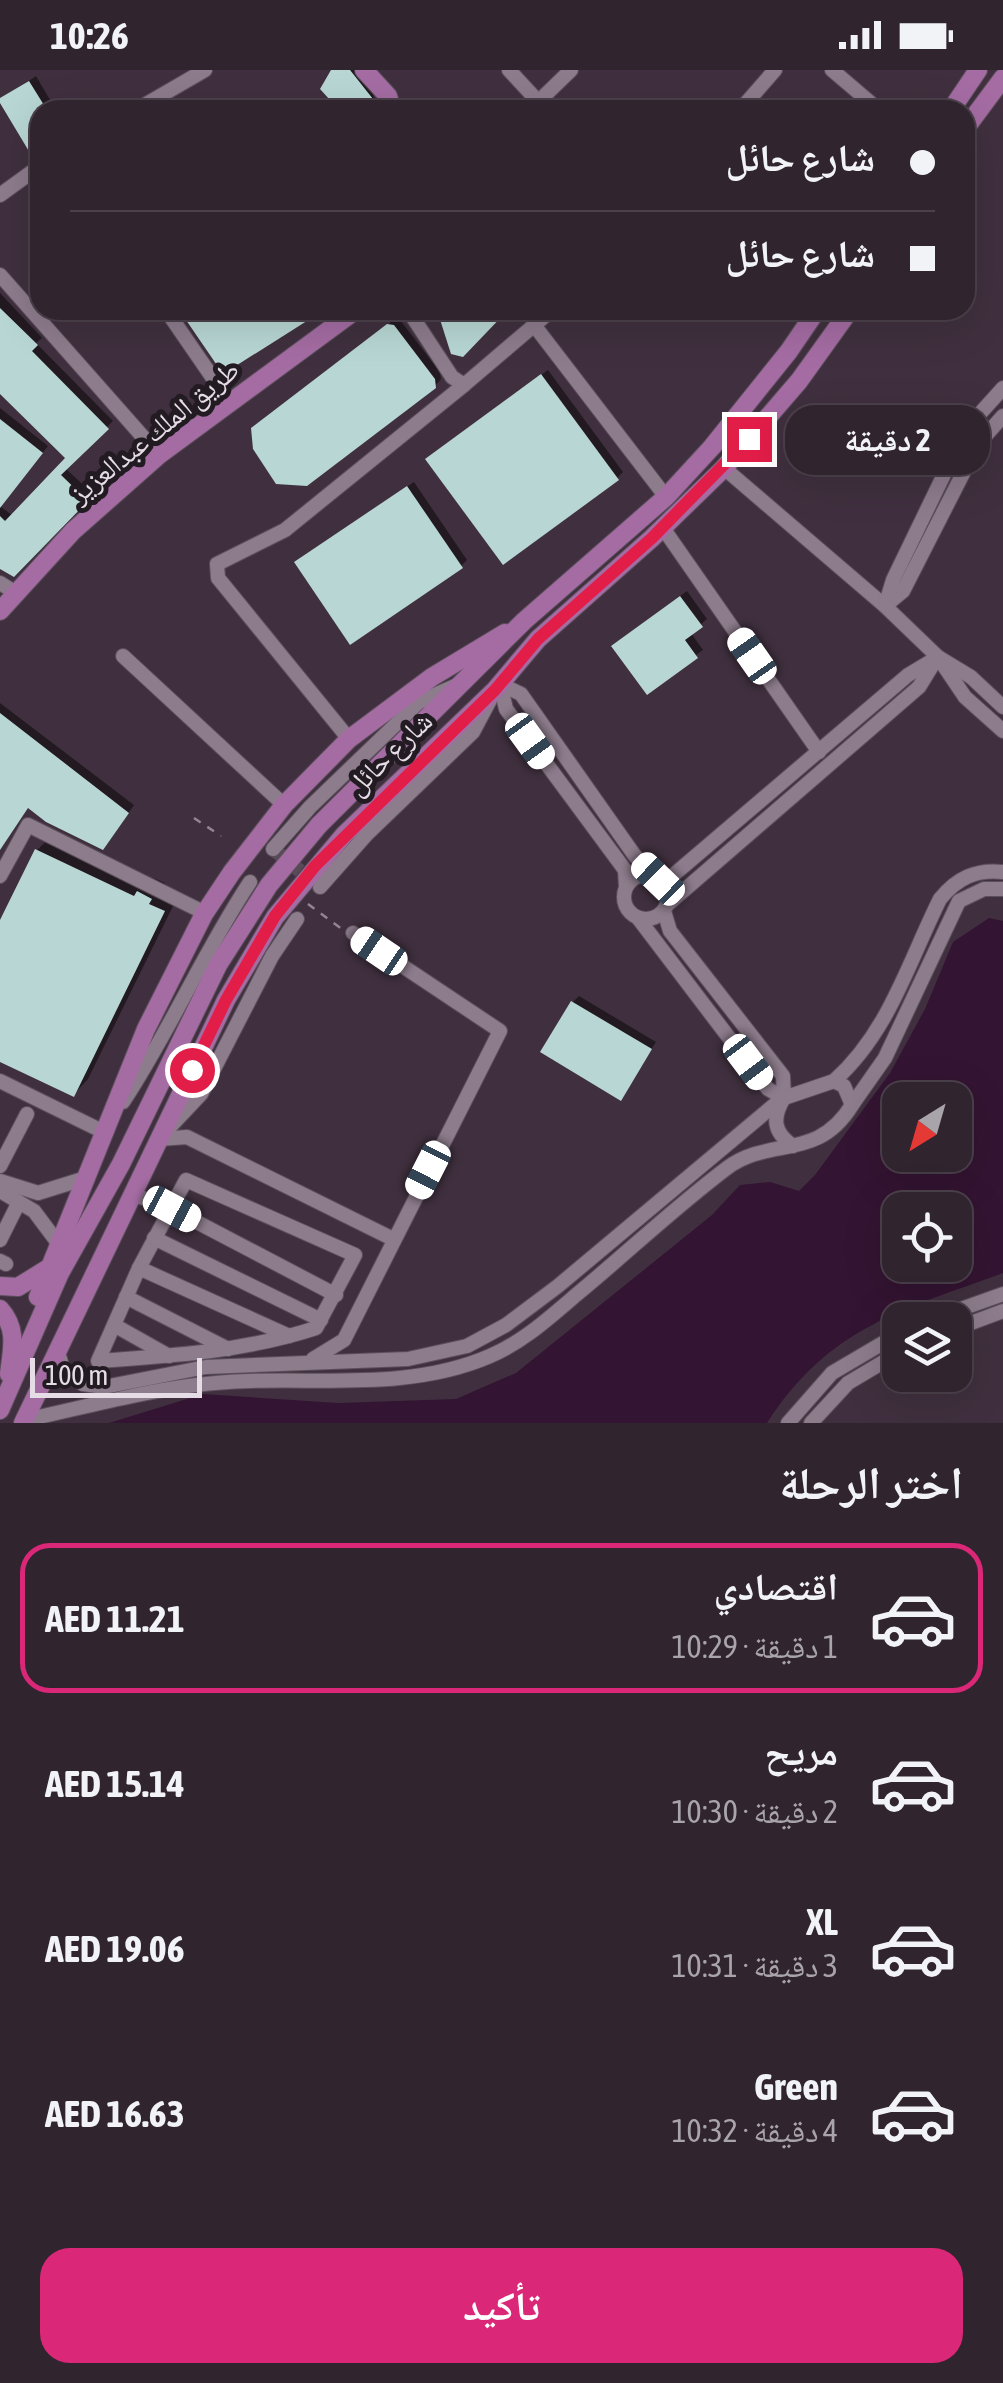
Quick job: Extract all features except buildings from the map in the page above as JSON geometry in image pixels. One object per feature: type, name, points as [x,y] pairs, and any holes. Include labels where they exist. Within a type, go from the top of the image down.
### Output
[{"type":"main road","points":[[364,70],[389,100]]},
{"type":"main road","points":[[958,100],[978,70]]},
{"type":"main road","points":[[975,116],[1003,78]]},
{"type":"main road","name":"طريق الملك عبدالعزيز","points":[[0,610],[8,588],[72,531],[159,455],[230,403],[330,320]]},
{"type":"main road","name":"شارع حائل","points":[[3,1403],[60,1273],[121,1164],[218,965],[268,885],[320,825],[524,621],[666,497],[712,446],[809,320]]},
{"type":"main road","name":"شارع حائل","points":[[24,1421],[226,1000],[275,916],[344,835],[498,687],[538,639],[724,468],[799,381],[843,320]]},
{"type":"main road","points":[[3,1403],[48,1268],[146,1029],[206,913],[247,850],[284,805],[349,739],[432,678],[524,621]]},
{"type":"main road","points":[[82,1186],[121,1164]]},
{"type":"main road","points":[[0,1286],[18,1288],[48,1268]]},
{"type":"main road","points":[[0,1309],[10,1320],[14,1336],[3,1403]]},
{"type":"street","points":[[153,100],[205,70]]},
{"type":"street","points":[[509,70],[536,100]]},
{"type":"street","points":[[547,100],[571,70]]},
{"type":"street","points":[[749,100],[775,70]]},
{"type":"street","points":[[832,70],[867,100]]},
{"type":"street","points":[[0,195],[30,173]]},
{"type":"street","points":[[0,276],[30,310]]},
{"type":"street","points":[[39,320],[159,455]]},
{"type":"street","points":[[173,320],[230,403]]},
{"type":"street","points":[[415,320],[458,381]]},
{"type":"street","points":[[349,739],[218,578],[218,564],[285,530],[458,381],[540,320]]},
{"type":"street","points":[[534,325],[666,497]]},
{"type":"street","points":[[885,606],[893,580],[966,429],[1003,388]]},
{"type":"street","points":[[885,606],[903,590],[978,444],[1003,416]]},
{"type":"street","points":[[724,468],[938,656],[971,677],[1003,707]]},
{"type":"street","points":[[663,528],[819,752]]},
{"type":"street","points":[[123,656],[284,805]]},
{"type":"street","points":[[784,1098],[768,1089],[638,918],[627,909],[626,887],[644,875],[671,877],[908,676],[938,656]]},
{"type":"street","points":[[938,656],[965,697],[1003,731]]},
{"type":"street","points":[[638,918],[652,919],[919,687],[938,656]]},
{"type":"street","points":[[273,849],[419,702],[470,679]]},
{"type":"street","points":[[498,687],[521,694],[635,856],[667,891],[665,908],[670,931],[782,1076],[784,1098],[774,1117],[783,1139],[793,1146]]},
{"type":"street","points":[[320,887],[366,835],[473,732],[498,687]]},
{"type":"street","points":[[498,687],[506,709],[625,870],[626,887]]},
{"type":"street","points":[[0,876],[28,825],[206,913]]},
{"type":"street","points":[[57,1349],[64,1372],[82,1384],[104,1387],[206,1367],[408,1358],[467,1346],[506,1325],[558,1286],[770,1106],[834,1081],[857,1061],[887,1018],[940,899],[969,875],[984,870],[1003,872]]},
{"type":"street","points":[[0,1081],[110,1124],[144,1070],[218,930],[250,882]]},
{"type":"street","points":[[24,1421],[197,1384],[413,1377],[454,1370],[491,1356],[538,1327],[734,1163],[808,1143],[828,1132],[885,1058],[959,902],[984,888],[1003,889]]},
{"type":"street","points":[[158,1139],[200,1094],[272,956],[297,919]]},
{"type":"street","points":[[300,1381],[309,1361],[344,1340],[500,1032],[349,932]]},
{"type":"street","points":[[834,1081],[844,1086],[852,1105]]},
{"type":"street","points":[[0,1166],[28,1114]]},
{"type":"street","points":[[158,1139],[187,1137],[392,1239]]},
{"type":"street","points":[[355,1255],[316,1328],[229,1350],[98,1361],[154,1238],[186,1180],[380,1266]]},
{"type":"street","points":[[0,1181],[38,1193],[82,1186]]},
{"type":"street","points":[[0,1191],[44,1220],[58,1243]]},
{"type":"street","points":[[135,1194],[172,1209],[336,1294]]},
{"type":"street","points":[[0,1240],[19,1202]]},
{"type":"street","points":[[154,1238],[321,1320]]},
{"type":"street","points":[[140,1268],[290,1337]]},
{"type":"street","points":[[972,1305],[1003,1294]]},
{"type":"street","points":[[126,1297],[229,1350]]},
{"type":"street","points":[[972,1322],[1003,1311]]},
{"type":"street","points":[[114,1325],[169,1356]]},
{"type":"street","points":[[788,1423],[832,1374],[882,1344]]},
{"type":"street","points":[[811,1423],[848,1383],[882,1363]]},
{"type":"path","points":[[194,818],[222,836]]},
{"type":"path","points":[[308,904],[349,932]]},
{"type":"shaded area","points":[[989,918],[1003,921],[1003,1273],[924,1302],[882,1302],[882,1320],[842,1343],[816,1364],[767,1423],[109,1423],[203,1394],[338,1403],[456,1399],[516,1373],[712,1215],[740,1185],[770,1182],[799,1191],[882,1084],[882,1172],[972,1172],[972,1082],[883,1082],[925,1009],[953,942]]},
{"type":"tunnel","points":[[273,849],[315,883]]},
{"type":"route","points":[[192,1070],[226,1000],[275,916],[315,866],[495,690],[538,639],[652,538],[749,439]]}]
